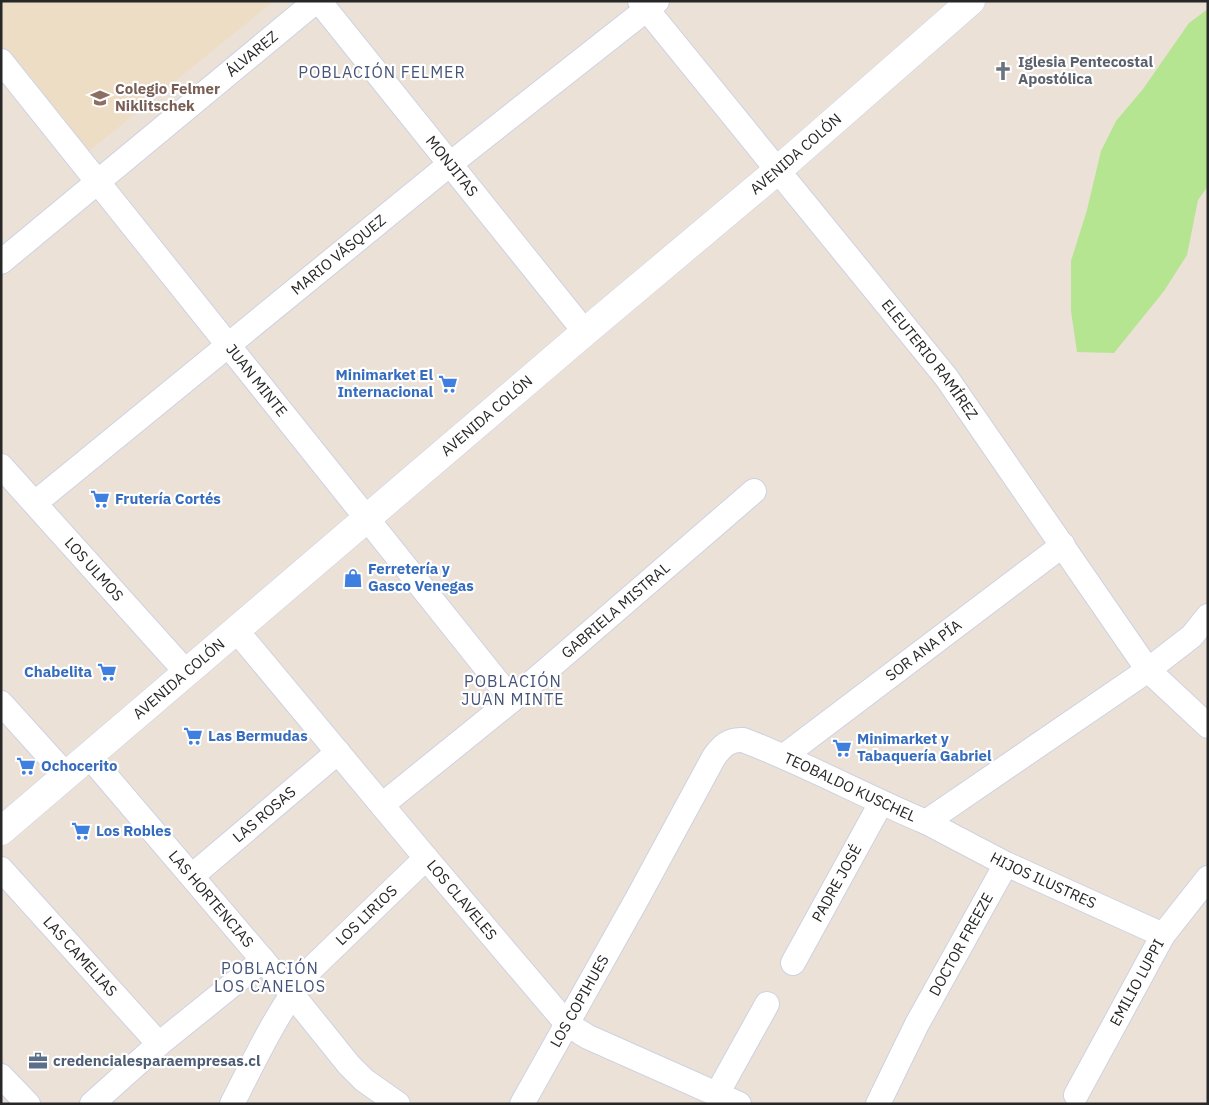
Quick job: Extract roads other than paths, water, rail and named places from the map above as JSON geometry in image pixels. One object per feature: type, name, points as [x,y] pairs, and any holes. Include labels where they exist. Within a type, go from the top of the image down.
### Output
[{"type":"main road","name":"AVENIDA COLÓN","points":[[1,831],[366,518],[778,170],[971,1]]},
{"type":"street","name":"MONJITAS","points":[[317,1],[585,332]]},
{"type":"street","name":"ÁLVAREZ","points":[[1,262],[317,1]]},
{"type":"street","name":"MARIO VÁSQUEZ","points":[[35,503],[648,4]]},
{"type":"street","name":"ELEUTERIO RAMÍREZ","points":[[648,4],[778,170],[946,377],[1148,670],[1208,726]]},
{"type":"street","name":"JUAN MINTE","points":[[1,61],[512,700]]},
{"type":"street","name":"LOS ULMOS","points":[[1,466],[186,672]]},
{"type":"street","name":"GABRIELA MISTRAL","points":[[382,805],[512,700],[754,491]]},
{"type":"street","name":"SOR ANA PÍA","points":[[784,756],[1063,545]]},
{"type":"street","name":"TEOBALDO KUSCHEL","points":[[637,899],[720,749],[727,743],[743,740],[784,756],[880,803],[926,822],[1148,670],[1192,636],[1208,616]]},
{"type":"street","name":"LOS CLAVELES","points":[[236,630],[567,1024],[588,1037],[739,1104]]},
{"type":"street","points":[[1,703],[66,775]]},
{"type":"street","name":"LAS ROSAS","points":[[192,876],[338,752]]},
{"type":"street","name":"LAS HORTENCIAS","points":[[89,756],[291,993],[349,1065],[364,1080],[398,1104]]},
{"type":"street","name":"PADRE JOSÉ","points":[[793,963],[880,803]]},
{"type":"street","name":"HIJOS ILUSTRES","points":[[926,822],[1006,864],[1163,935]]},
{"type":"street","name":"LOS LIRIOS","points":[[232,1104],[291,993],[308,972],[426,858]]},
{"type":"street","name":"DOCTOR FREEZE","points":[[878,1104],[917,1024],[1006,864]]},
{"type":"street","name":"LAS CAMELIAS","points":[[1,868],[159,1044]]},
{"type":"street","name":"EMILIO LUPPI","points":[[1076,1095],[1163,935],[1208,878]]},
{"type":"street","name":"LOS COPIHUES","points":[[522,1104],[637,899]]},
{"type":"street","points":[[92,1104],[159,1044],[263,960]]},
{"type":"street","points":[[717,1094],[767,1004]]},
{"type":"street","points":[[1,1076],[28,1104]]},
{"type":"place","name":"Iglesia Pentecostal Apostólica","points":[[1003,71]]},
{"type":"place","name":"Colegio Felmer Niklitschek","points":[[100,98]]},
{"type":"place","name":"Minimarket El Internacional","points":[[448,384]]},
{"type":"place","name":"Frutería Cortés","points":[[100,499]]},
{"type":"place","name":"Ferretería y Gasco Venegas","points":[[353,578]]},
{"type":"place","name":"Chabelita","points":[[107,672]]},
{"type":"place","name":"Las Bermudas","points":[[193,736]]},
{"type":"place","name":"Minimarket y Tabaquería Gabriel","points":[[842,748]]},
{"type":"place","name":"Ochocerito","points":[[26,766]]},
{"type":"place","name":"Los Robles","points":[[81,831]]},
{"type":"place","name":"credencialesparaempresas.cl","points":[[38,1061]]},
{"type":"district","name":"POBLACIÓN FELMER","points":[[382,72]]},
{"type":"district","name":"POBLACIÓN JUAN MINTE","points":[[513,690]]},
{"type":"district","name":"POBLACIÓN LOS CANELOS","points":[[270,977]]}]
